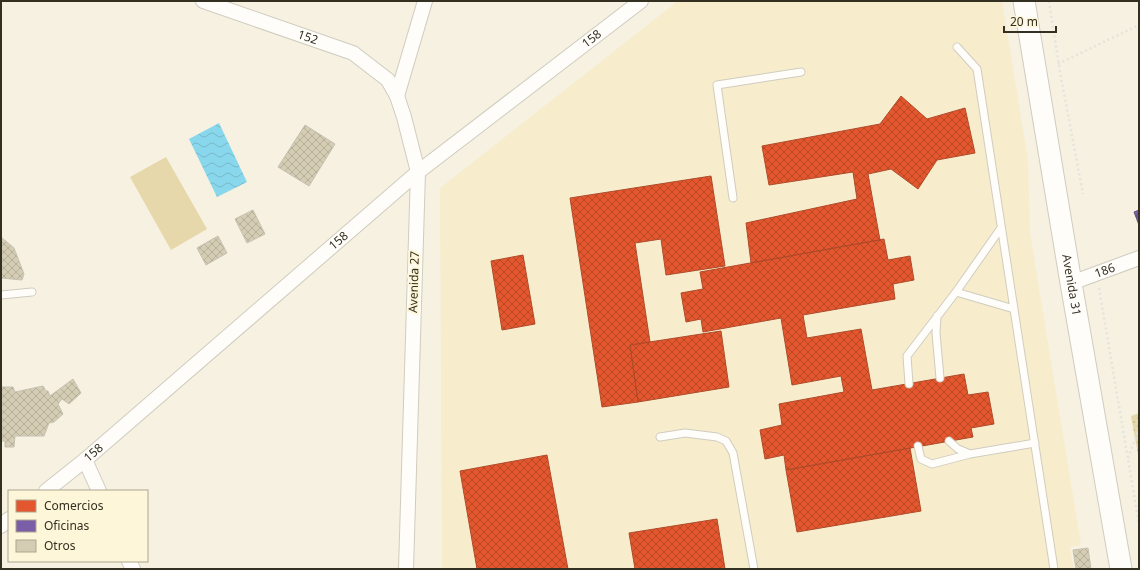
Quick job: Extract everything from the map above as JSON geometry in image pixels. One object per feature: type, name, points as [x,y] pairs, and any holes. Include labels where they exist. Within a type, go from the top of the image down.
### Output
[{"type":"main road","name":"Avenida 31","points":[[1024,1],[1121,569]]},
{"type":"street","name":"152","points":[[203,1],[353,53],[388,80],[397,96]]},
{"type":"street","points":[[397,96],[426,1]]},
{"type":"street","name":"158","points":[[47,490],[85,460],[418,172],[641,1]]},
{"type":"street","name":"Avenida 27","points":[[397,96],[418,172],[406,569]]},
{"type":"street","name":"186","points":[[1071,283],[1139,258]]},
{"type":"street","points":[[85,460],[99,490]]},
{"type":"lane","points":[[957,47],[977,69],[1054,569]]},
{"type":"lane","points":[[732,198],[717,85],[801,72]]},
{"type":"lane","points":[[909,384],[907,356],[956,292],[1002,228]]},
{"type":"lane","points":[[1,295],[32,292]]},
{"type":"lane","points":[[956,292],[1014,309]]},
{"type":"lane","points":[[937,316],[936,333],[940,378]]},
{"type":"lane","points":[[660,437],[685,433],[717,437],[726,441],[733,453],[754,569]]},
{"type":"lane","points":[[949,441],[958,449],[970,454]]},
{"type":"lane","points":[[918,446],[921,459],[932,464],[970,454],[1035,443]]},
{"type":"path","points":[[1049,1],[1058,64],[1083,194]]},
{"type":"path","points":[[1058,64],[1139,25]]},
{"type":"path","points":[[1096,273],[1103,302],[1139,524]]},
{"type":"path","points":[[1128,459],[1139,429]]},
{"type":"shaded area","points":[[678,1],[1002,1],[1028,160],[1030,233],[1081,545],[1070,547],[1074,569],[442,569],[440,188]]},
{"type":"shaded area","points":[[166,157],[207,229],[171,250],[130,177]]},
{"type":"shaded area","points":[[1139,413],[1139,460],[1131,416]]},
{"type":"water","points":[[219,123],[247,182],[217,197],[189,139]]},
{"type":"building: Comercios","points":[[901,96],[927,119],[965,108],[975,153],[937,160],[918,189],[891,169],[868,174],[880,240],[751,263],[746,223],[857,199],[853,172],[769,185],[762,146],[880,124]]},
{"type":"building: Comercios","points":[[711,176],[725,266],[666,275],[661,239],[635,243],[650,342],[630,345],[638,402],[602,407],[570,198]]},
{"type":"building: Comercios","points":[[884,239],[888,260],[910,256],[914,280],[893,284],[895,299],[803,315],[807,338],[861,329],[872,390],[964,374],[968,395],[988,392],[994,424],[971,428],[973,437],[786,470],[784,455],[765,459],[760,430],[782,425],[779,404],[844,392],[841,376],[792,385],[781,318],[703,332],[701,319],[686,322],[681,293],[703,289],[700,272]]},
{"type":"building: Comercios","points":[[523,255],[535,324],[502,330],[491,261]]},
{"type":"building: Comercios","points":[[721,331],[729,387],[638,402],[630,345]]},
{"type":"building: Comercios","points":[[910,448],[921,511],[797,532],[786,470]]},
{"type":"building: Comercios","points":[[547,455],[568,569],[477,569],[460,471]]},
{"type":"building: Comercios","points":[[717,519],[725,569],[635,569],[629,533]]},
{"type":"building: Oficinas","points":[[1139,210],[1139,225],[1134,212]]},
{"type":"building: Otros","points":[[305,125],[335,144],[309,186],[278,167]]},
{"type":"building: Otros","points":[[253,210],[265,234],[247,243],[235,219]]},
{"type":"building: Otros","points":[[218,236],[227,253],[206,265],[197,248]]},
{"type":"building: Otros","points":[[1,237],[14,248],[24,274],[22,280],[1,278]]},
{"type":"building: Otros","points":[[73,379],[81,393],[69,404],[62,399],[58,404],[63,414],[54,422],[49,423],[44,436],[15,436],[14,447],[5,447],[5,441],[1,441],[1,387],[13,387],[15,392],[43,386],[46,391],[48,391],[50,396]]},
{"type":"building: Otros","points":[[1088,548],[1091,569],[1076,569],[1073,550]]}]
